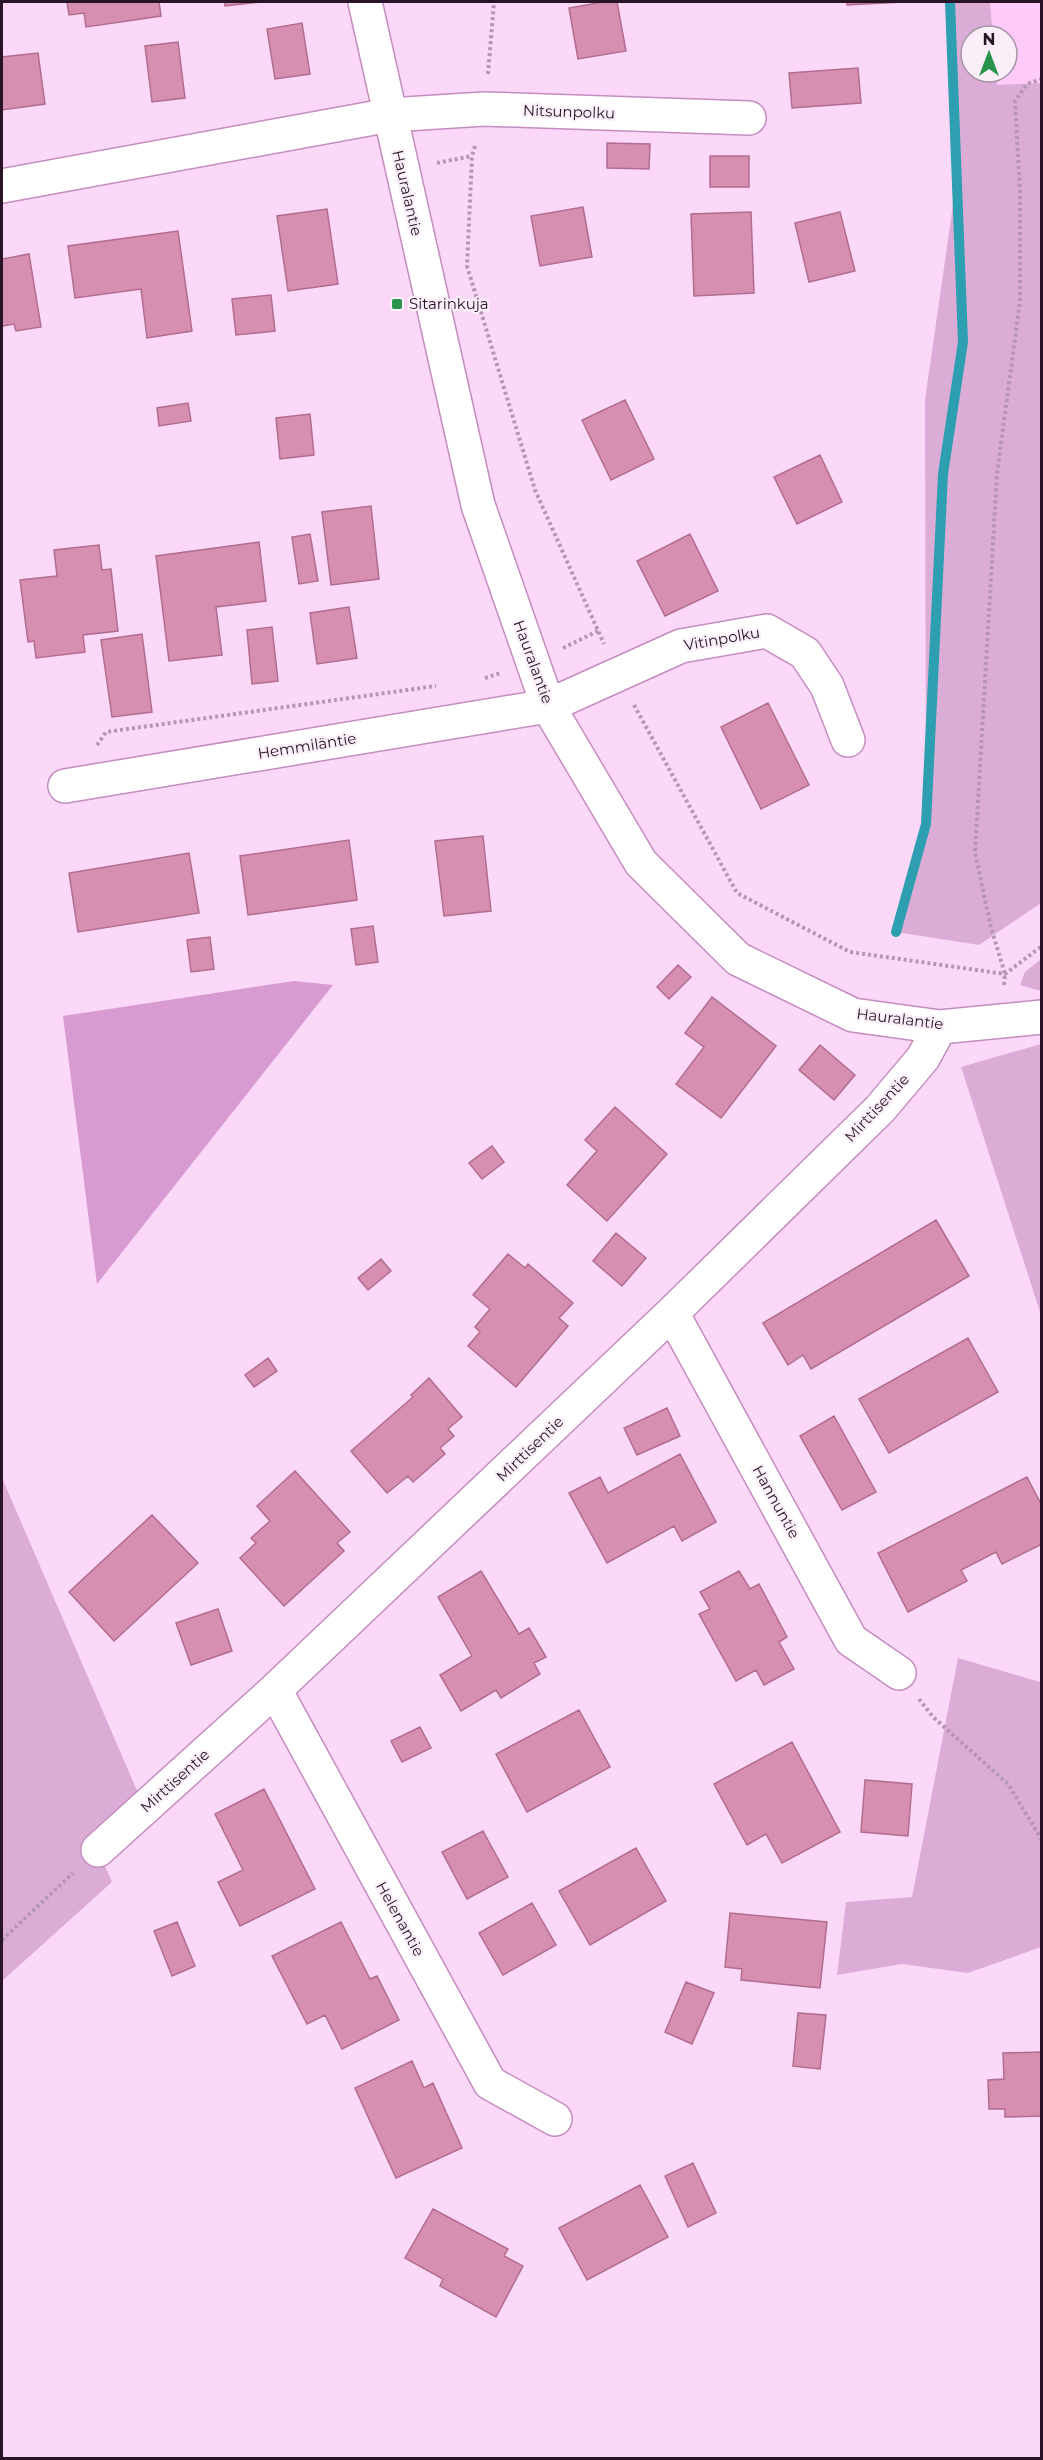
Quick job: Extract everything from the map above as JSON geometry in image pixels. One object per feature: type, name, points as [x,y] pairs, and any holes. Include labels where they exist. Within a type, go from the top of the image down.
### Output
[{"type":"street","name":"Hauralantie","points":[[365,2],[478,505],[548,706],[641,863],[738,959],[853,1014],[940,1027],[1041,1017]]},
{"type":"street","name":"Nitsunpolku","points":[[390,115],[484,109],[749,118]]},
{"type":"street","points":[[2,186],[390,115]]},
{"type":"street","name":"Vitinpolku","points":[[548,706],[681,646],[767,631],[805,653],[827,686],[848,740]]},
{"type":"street","name":"Hemmiläntie","points":[[65,786],[548,706]]},
{"type":"street","name":"Mirttisentie","points":[[98,1850],[275,1690],[672,1313],[880,1109],[923,1058],[940,1027]]},
{"type":"street","name":"Hannuntie","points":[[672,1313],[851,1640],[899,1673]]},
{"type":"street","name":"Helenantie","points":[[275,1690],[490,2083],[555,2119]]},
{"type":"path","points":[[494,2],[484,109],[472,156],[467,266],[535,490],[616,674],[737,893],[850,952],[1005,974],[1041,946]]},
{"type":"path","points":[[1005,974],[991,927],[975,854],[997,474],[1020,301],[1020,191],[1015,101],[1027,84],[1041,79]]},
{"type":"path","points":[[480,680],[533,663],[598,631]]},
{"type":"path","points":[[65,786],[106,732],[445,685]]},
{"type":"path","points":[[899,1673],[933,1717],[1008,1784],[1041,1839]]},
{"type":"path","points":[[2,1940],[98,1850]]},
{"type":"shaded area","points":[[950,2],[990,2],[992,24],[959,24],[959,84],[1042,83],[1041,903],[979,945],[896,932],[926,824],[925,400],[953,205],[956,120]]},
{"type":"shaded area","points":[[990,2],[1041,2],[1041,84],[996,85],[1019,84],[1019,24],[992,24]]},
{"type":"shaded area","points":[[1041,959],[1041,991],[1020,985],[1025,972]]},
{"type":"shaded area","points":[[294,981],[333,985],[97,1284],[63,1016]]},
{"type":"shaded area","points":[[1041,1044],[1041,1315],[961,1067]]},
{"type":"shaded area","points":[[2,1478],[145,1809],[98,1850],[112,1882],[2,1981]]},
{"type":"shaded area","points":[[958,1658],[1041,1681],[1041,1947],[968,1973],[902,1964],[837,1975],[846,1902],[912,1897]]},
{"type":"building","points":[[67,2],[159,2],[161,16],[86,27],[84,13],[69,15]]},
{"type":"building","points":[[225,2],[261,2],[225,6]]},
{"type":"building","points":[[617,2],[626,51],[578,59],[569,8]]},
{"type":"building","points":[[847,2],[903,2],[847,5]]},
{"type":"building","points":[[302,23],[310,74],[275,79],[267,29]]},
{"type":"building","points":[[178,42],[185,98],[152,102],[145,46]]},
{"type":"building","points":[[38,53],[45,104],[2,110],[2,57]]},
{"type":"building","points":[[858,68],[861,103],[792,108],[789,73]]},
{"type":"building","points":[[607,143],[650,144],[649,169],[607,168]]},
{"type":"building","points":[[710,156],[749,156],[749,187],[710,187]]},
{"type":"building","points":[[583,207],[592,257],[540,266],[531,216]]},
{"type":"building","points":[[327,209],[338,284],[288,291],[277,216]]},
{"type":"building","points":[[751,212],[754,293],[694,296],[691,214]]},
{"type":"building","points":[[840,212],[855,271],[809,282],[795,223]]},
{"type":"building","points":[[178,231],[192,331],[147,338],[141,289],[75,298],[68,246]]},
{"type":"building","points":[[29,254],[41,327],[16,331],[14,324],[2,326],[2,259]]},
{"type":"building","points":[[271,295],[275,331],[236,335],[232,299]]},
{"type":"building","points":[[625,400],[654,459],[611,480],[582,420]]},
{"type":"building","points":[[188,403],[191,421],[159,426],[157,408]]},
{"type":"building","points":[[310,414],[314,455],[280,459],[276,418]]},
{"type":"building","points":[[820,455],[842,502],[797,524],[774,477]]},
{"type":"building","points":[[371,506],[379,579],[331,585],[322,512]]},
{"type":"building","points":[[310,534],[318,581],[299,584],[292,537]]},
{"type":"building","points":[[690,534],[718,591],[665,616],[637,561]]},
{"type":"building","points":[[259,542],[266,601],[216,607],[222,655],[169,661],[156,556]]},
{"type":"building","points":[[99,545],[102,570],[111,569],[118,631],[83,635],[85,652],[36,658],[34,641],[28,642],[20,580],[57,576],[54,550]]},
{"type":"building","points":[[349,607],[357,658],[317,664],[310,613]]},
{"type":"building","points":[[272,627],[278,681],[252,684],[247,630]]},
{"type":"building","points":[[142,634],[152,712],[112,717],[101,640]]},
{"type":"building","points":[[768,703],[809,785],[761,809],[721,727]]},
{"type":"building","points":[[483,836],[491,911],[444,916],[435,841]]},
{"type":"building","points":[[349,840],[357,900],[248,915],[240,856]]},
{"type":"building","points":[[189,853],[199,913],[78,932],[69,873]]},
{"type":"building","points":[[373,926],[378,962],[356,965],[351,929]]},
{"type":"building","points":[[210,937],[214,969],[191,972],[187,940]]},
{"type":"building","points":[[678,965],[691,977],[669,999],[657,987]]},
{"type":"building","points":[[712,997],[776,1046],[721,1118],[676,1084],[704,1047],[685,1033]]},
{"type":"building","points":[[820,1045],[855,1075],[834,1100],[799,1070]]},
{"type":"building","points":[[615,1107],[667,1154],[607,1221],[567,1185],[597,1151],[585,1140]]},
{"type":"building","points":[[492,1146],[504,1162],[482,1179],[469,1163]]},
{"type":"building","points":[[936,1220],[969,1276],[811,1369],[803,1355],[788,1365],[763,1323]]},
{"type":"building","points":[[616,1233],[646,1258],[622,1286],[593,1261]]},
{"type":"building","points":[[508,1254],[525,1268],[528,1264],[573,1303],[559,1318],[568,1326],[516,1387],[468,1346],[480,1332],[475,1327],[490,1309],[473,1295]]},
{"type":"building","points":[[381,1259],[391,1271],[368,1290],[358,1278]]},
{"type":"building","points":[[968,1338],[998,1392],[889,1453],[859,1399]]},
{"type":"building","points":[[268,1358],[277,1371],[254,1387],[245,1375]]},
{"type":"building","points":[[429,1378],[462,1417],[448,1429],[454,1436],[440,1448],[445,1454],[413,1482],[408,1476],[387,1493],[351,1451],[413,1397],[411,1395]]},
{"type":"building","points":[[667,1408],[680,1436],[637,1455],[624,1428]]},
{"type":"building","points":[[834,1416],[876,1492],[842,1510],[800,1436]]},
{"type":"building","points":[[680,1454],[716,1522],[682,1541],[674,1526],[607,1563],[569,1493],[600,1477],[608,1493]]},
{"type":"building","points":[[295,1471],[350,1532],[337,1543],[344,1551],[284,1606],[240,1558],[256,1543],[251,1538],[270,1521],[257,1506]]},
{"type":"building","points":[[1027,1477],[1042,1506],[1042,1544],[1002,1564],[996,1552],[961,1570],[967,1581],[908,1612],[878,1553]]},
{"type":"building","points":[[152,1515],[198,1563],[114,1641],[69,1592]]},
{"type":"building","points":[[481,1571],[519,1634],[529,1628],[546,1657],[534,1663],[540,1674],[501,1698],[496,1690],[461,1711],[440,1675],[472,1656],[438,1597]]},
{"type":"building","points":[[739,1571],[750,1589],[759,1584],[787,1637],[779,1642],[794,1669],[764,1685],[756,1670],[736,1681],[699,1614],[710,1609],[700,1592]]},
{"type":"building","points":[[218,1609],[232,1651],[191,1665],[176,1623]]},
{"type":"building","points":[[579,1710],[610,1767],[527,1812],[496,1754]]},
{"type":"building","points":[[420,1727],[431,1748],[402,1762],[391,1741]]},
{"type":"building","points":[[792,1742],[840,1832],[782,1863],[766,1834],[747,1845],[714,1784]]},
{"type":"building","points":[[865,1780],[912,1784],[908,1836],[861,1832]]},
{"type":"building","points":[[264,1789],[315,1889],[240,1926],[218,1882],[243,1870],[215,1814]]},
{"type":"building","points":[[483,1831],[508,1877],[467,1899],[442,1852]]},
{"type":"building","points":[[636,1848],[666,1901],[590,1945],[559,1891]]},
{"type":"building","points":[[532,1903],[556,1945],[503,1975],[479,1933]]},
{"type":"building","points":[[730,1913],[827,1922],[820,1988],[741,1980],[742,1969],[725,1967]]},
{"type":"building","points":[[177,1922],[195,1966],[172,1976],[154,1931]]},
{"type":"building","points":[[341,1922],[370,1979],[377,1976],[399,2020],[342,2049],[325,2015],[307,2024],[272,1956]]},
{"type":"building","points":[[686,1982],[714,1993],[692,2044],[665,2032]]},
{"type":"building","points":[[798,2013],[826,2015],[820,2069],[793,2066]]},
{"type":"building","points":[[1042,2052],[1042,2116],[1005,2117],[1005,2109],[989,2109],[988,2080],[1004,2079],[1003,2053]]},
{"type":"building","points":[[412,2061],[424,2088],[433,2083],[462,2148],[396,2178],[355,2088]]},
{"type":"building","points":[[693,2163],[716,2213],[688,2227],[665,2176]]},
{"type":"building","points":[[640,2185],[668,2237],[587,2280],[559,2228]]},
{"type":"building","points":[[433,2209],[508,2249],[504,2256],[523,2266],[496,2317],[440,2286],[443,2279],[405,2258]]},
{"type":"waterway","points":[[896,932],[926,824],[943,474],[963,342],[950,2]]},
{"type":"place","name":"Sitarinkuja","points":[[397,304]]}]
